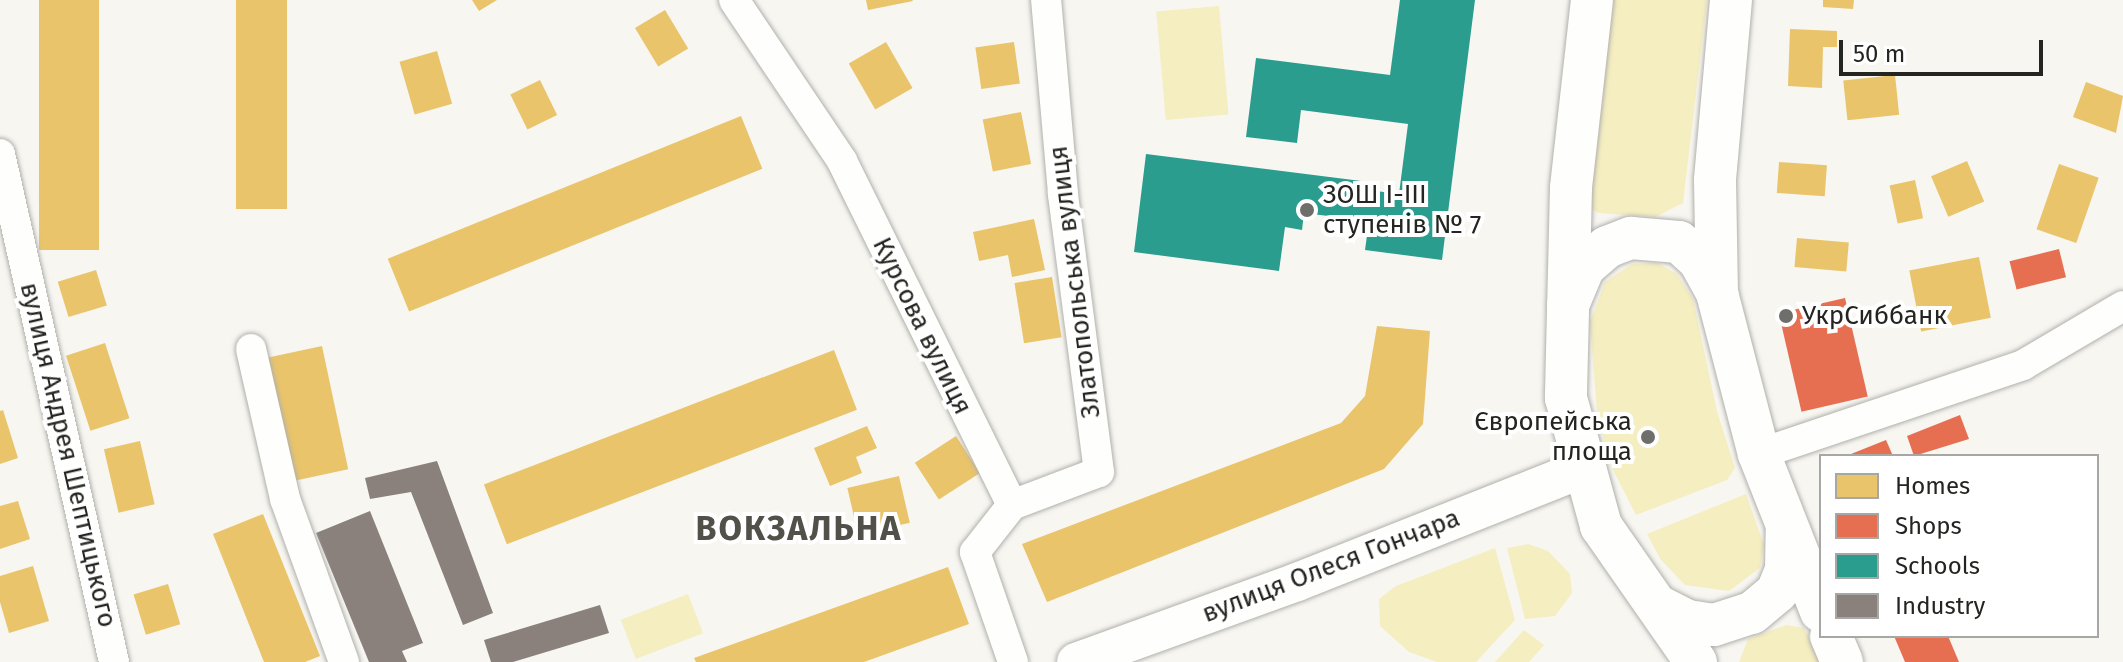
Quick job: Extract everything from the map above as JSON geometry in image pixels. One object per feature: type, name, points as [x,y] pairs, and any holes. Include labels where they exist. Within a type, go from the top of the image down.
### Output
[{"type":"main road","points":[[1592,0],[1571,188],[1565,313],[1566,398],[1601,526],[1696,662]]},
{"type":"main road","points":[[1731,0],[1714,196],[1717,293],[1759,454],[1819,606]]},
{"type":"main road","points":[[1565,313],[1584,267],[1607,247],[1631,238],[1679,242],[1699,260],[1717,293]]},
{"type":"main road","points":[[1658,606],[1688,621],[1714,625],[1752,613],[1781,581],[1787,530]]},
{"type":"main road","points":[[1832,638],[1842,662]]},
{"type":"street","name":"Курсова вулиця","points":[[734,0],[842,161],[1012,505]]},
{"type":"street","name":"Златопольська вулиця","points":[[1012,505],[1099,472],[1063,193],[1046,0]]},
{"type":"street","name":"вулиця Андрея Шептицького","points":[[0,154],[114,662]]},
{"type":"street","points":[[1759,454],[2023,365],[2123,306]]},
{"type":"street","points":[[251,349],[285,499],[344,662]]},
{"type":"street","name":"вулиця Олеся Гончара","points":[[1076,662],[1297,582],[1585,468]]},
{"type":"street","points":[[1012,505],[975,552],[1013,662]]},
{"type":"shaded area","points":[[1605,0],[1707,0],[1683,203],[1655,217],[1598,213],[1586,205]]},
{"type":"shaded area","points":[[1219,6],[1228,115],[1166,120],[1156,11]]},
{"type":"shaded area","points":[[1657,263],[1677,274],[1693,299],[1717,411],[1735,468],[1727,480],[1636,515],[1611,466],[1597,413],[1590,322],[1605,282],[1632,264]]},
{"type":"shaded area","points":[[1746,494],[1764,545],[1760,568],[1729,591],[1685,585],[1661,560],[1647,534]]},
{"type":"shaded area","points":[[1528,544],[1548,551],[1570,574],[1572,593],[1555,616],[1525,619],[1507,548]]},
{"type":"shaded area","points":[[1495,548],[1515,620],[1476,662],[1437,662],[1409,652],[1380,626],[1379,599],[1396,586]]},
{"type":"shaded area","points":[[688,594],[703,633],[636,659],[621,620]]},
{"type":"shaded area","points":[[1786,625],[1804,628],[1822,662],[1739,662],[1748,639]]},
{"type":"shaded area","points":[[1524,630],[1544,645],[1529,662],[1495,662]]},
{"type":"building: Homes","points":[[39,0],[99,0],[99,250],[39,250]]},
{"type":"building: Homes","points":[[236,0],[287,0],[287,209],[236,209]]},
{"type":"building: Homes","points":[[472,0],[497,0],[479,11]]},
{"type":"building: Homes","points":[[866,0],[912,0],[913,1],[868,10]]},
{"type":"building: Homes","points":[[1823,0],[1854,0],[1853,9],[1823,7]]},
{"type":"building: Homes","points":[[665,10],[688,49],[658,67],[635,28]]},
{"type":"building: Homes","points":[[1790,29],[1837,31],[1837,47],[1823,47],[1822,88],[1788,86]]},
{"type":"building: Homes","points":[[886,42],[912,88],[875,109],[849,64]]},
{"type":"building: Homes","points":[[1014,42],[1020,84],[981,89],[975,47]]},
{"type":"building: Homes","points":[[437,51],[452,104],[415,115],[400,62]]},
{"type":"building: Homes","points":[[1895,75],[1899,115],[1847,120],[1843,80]]},
{"type":"building: Homes","points":[[540,80],[557,115],[527,130],[510,94]]},
{"type":"building: Homes","points":[[2086,82],[2123,96],[2116,133],[2073,117]]},
{"type":"building: Homes","points":[[1021,112],[1031,164],[993,171],[983,119]]},
{"type":"building: Homes","points":[[741,116],[762,169],[409,312],[388,259]]},
{"type":"building: Homes","points":[[1967,161],[1984,202],[1948,217],[1931,176]]},
{"type":"building: Homes","points":[[1779,162],[1827,165],[1825,196],[1777,193]]},
{"type":"building: Homes","points":[[2059,164],[2099,178],[2076,243],[2037,229]]},
{"type":"building: Homes","points":[[1915,180],[1923,218],[1898,224],[1890,185]]},
{"type":"building: Homes","points":[[1034,219],[1045,270],[1012,277],[1008,255],[979,261],[973,232]]},
{"type":"building: Homes","points":[[1797,238],[1849,243],[1846,271],[1794,267]]},
{"type":"building: Homes","points":[[1979,257],[1991,318],[1921,331],[1909,271]]},
{"type":"building: Homes","points":[[96,270],[107,305],[69,317],[58,282]]},
{"type":"building: Homes","points":[[1052,277],[1062,337],[1024,343],[1014,283]]},
{"type":"building: Homes","points":[[1377,326],[1430,331],[1423,424],[1384,469],[1047,602],[1022,544],[1341,423],[1365,396]]},
{"type":"building: Homes","points":[[105,343],[129,418],[90,431],[66,356]]},
{"type":"building: Homes","points":[[322,346],[348,469],[293,481],[267,358]]},
{"type":"building: Homes","points":[[834,350],[857,410],[507,544],[484,484]]},
{"type":"building: Homes","points":[[3,410],[18,458],[0,464],[0,411]]},
{"type":"building: Homes","points":[[867,426],[877,448],[856,457],[862,473],[830,486],[814,448]]},
{"type":"building: Homes","points":[[956,436],[980,473],[939,500],[915,463]]},
{"type":"building: Homes","points":[[140,441],[155,504],[119,513],[104,449]]},
{"type":"building: Homes","points":[[899,476],[910,523],[858,535],[847,488]]},
{"type":"building: Homes","points":[[18,501],[30,539],[0,549],[0,506]]},
{"type":"building: Homes","points":[[263,514],[320,656],[305,662],[264,662],[213,534]]},
{"type":"building: Homes","points":[[33,566],[49,621],[9,633],[0,602],[0,576]]},
{"type":"building: Homes","points":[[948,567],[969,624],[864,662],[696,662],[694,658]]},
{"type":"building: Homes","points":[[168,584],[180,624],[146,635],[134,595]]},
{"type":"building: Shops","points":[[2059,249],[2066,277],[2017,289],[2010,261]]},
{"type":"building: Shops","points":[[1845,298],[1868,396],[1801,412],[1779,313]]},
{"type":"building: Shops","points":[[1960,415],[1969,439],[1913,454],[1907,436]]},
{"type":"building: Shops","points":[[1886,440],[1892,454],[1851,454]]},
{"type":"building: Shops","points":[[1895,638],[1949,638],[1959,662],[1905,662]]},
{"type":"building: Schools","points":[[1400,0],[1475,0],[1442,260],[1365,250],[1369,221],[1304,213],[1302,230],[1285,227],[1279,271],[1134,252],[1146,154],[1377,183],[1376,191],[1399,194],[1408,124],[1301,110],[1297,143],[1246,137],[1256,58],[1390,75]]},
{"type":"building: Industry","points":[[437,461],[493,613],[463,625],[411,492],[370,499],[365,478]]},
{"type":"building: Industry","points":[[370,511],[423,643],[402,651],[407,662],[369,662],[316,533]]},
{"type":"building: Industry","points":[[600,605],[609,633],[513,662],[491,662],[484,640]]},
{"type":"place","name":"ЗОШ І-ІІІ ступенів № 7","points":[[1307,210]]},
{"type":"place","name":"УкрСиббанк","points":[[1786,316]]},
{"type":"place","name":"Європейська площа","points":[[1648,437]]},
{"type":"district","name":"ВОКЗАЛЬНА","points":[[799,529]]}]
